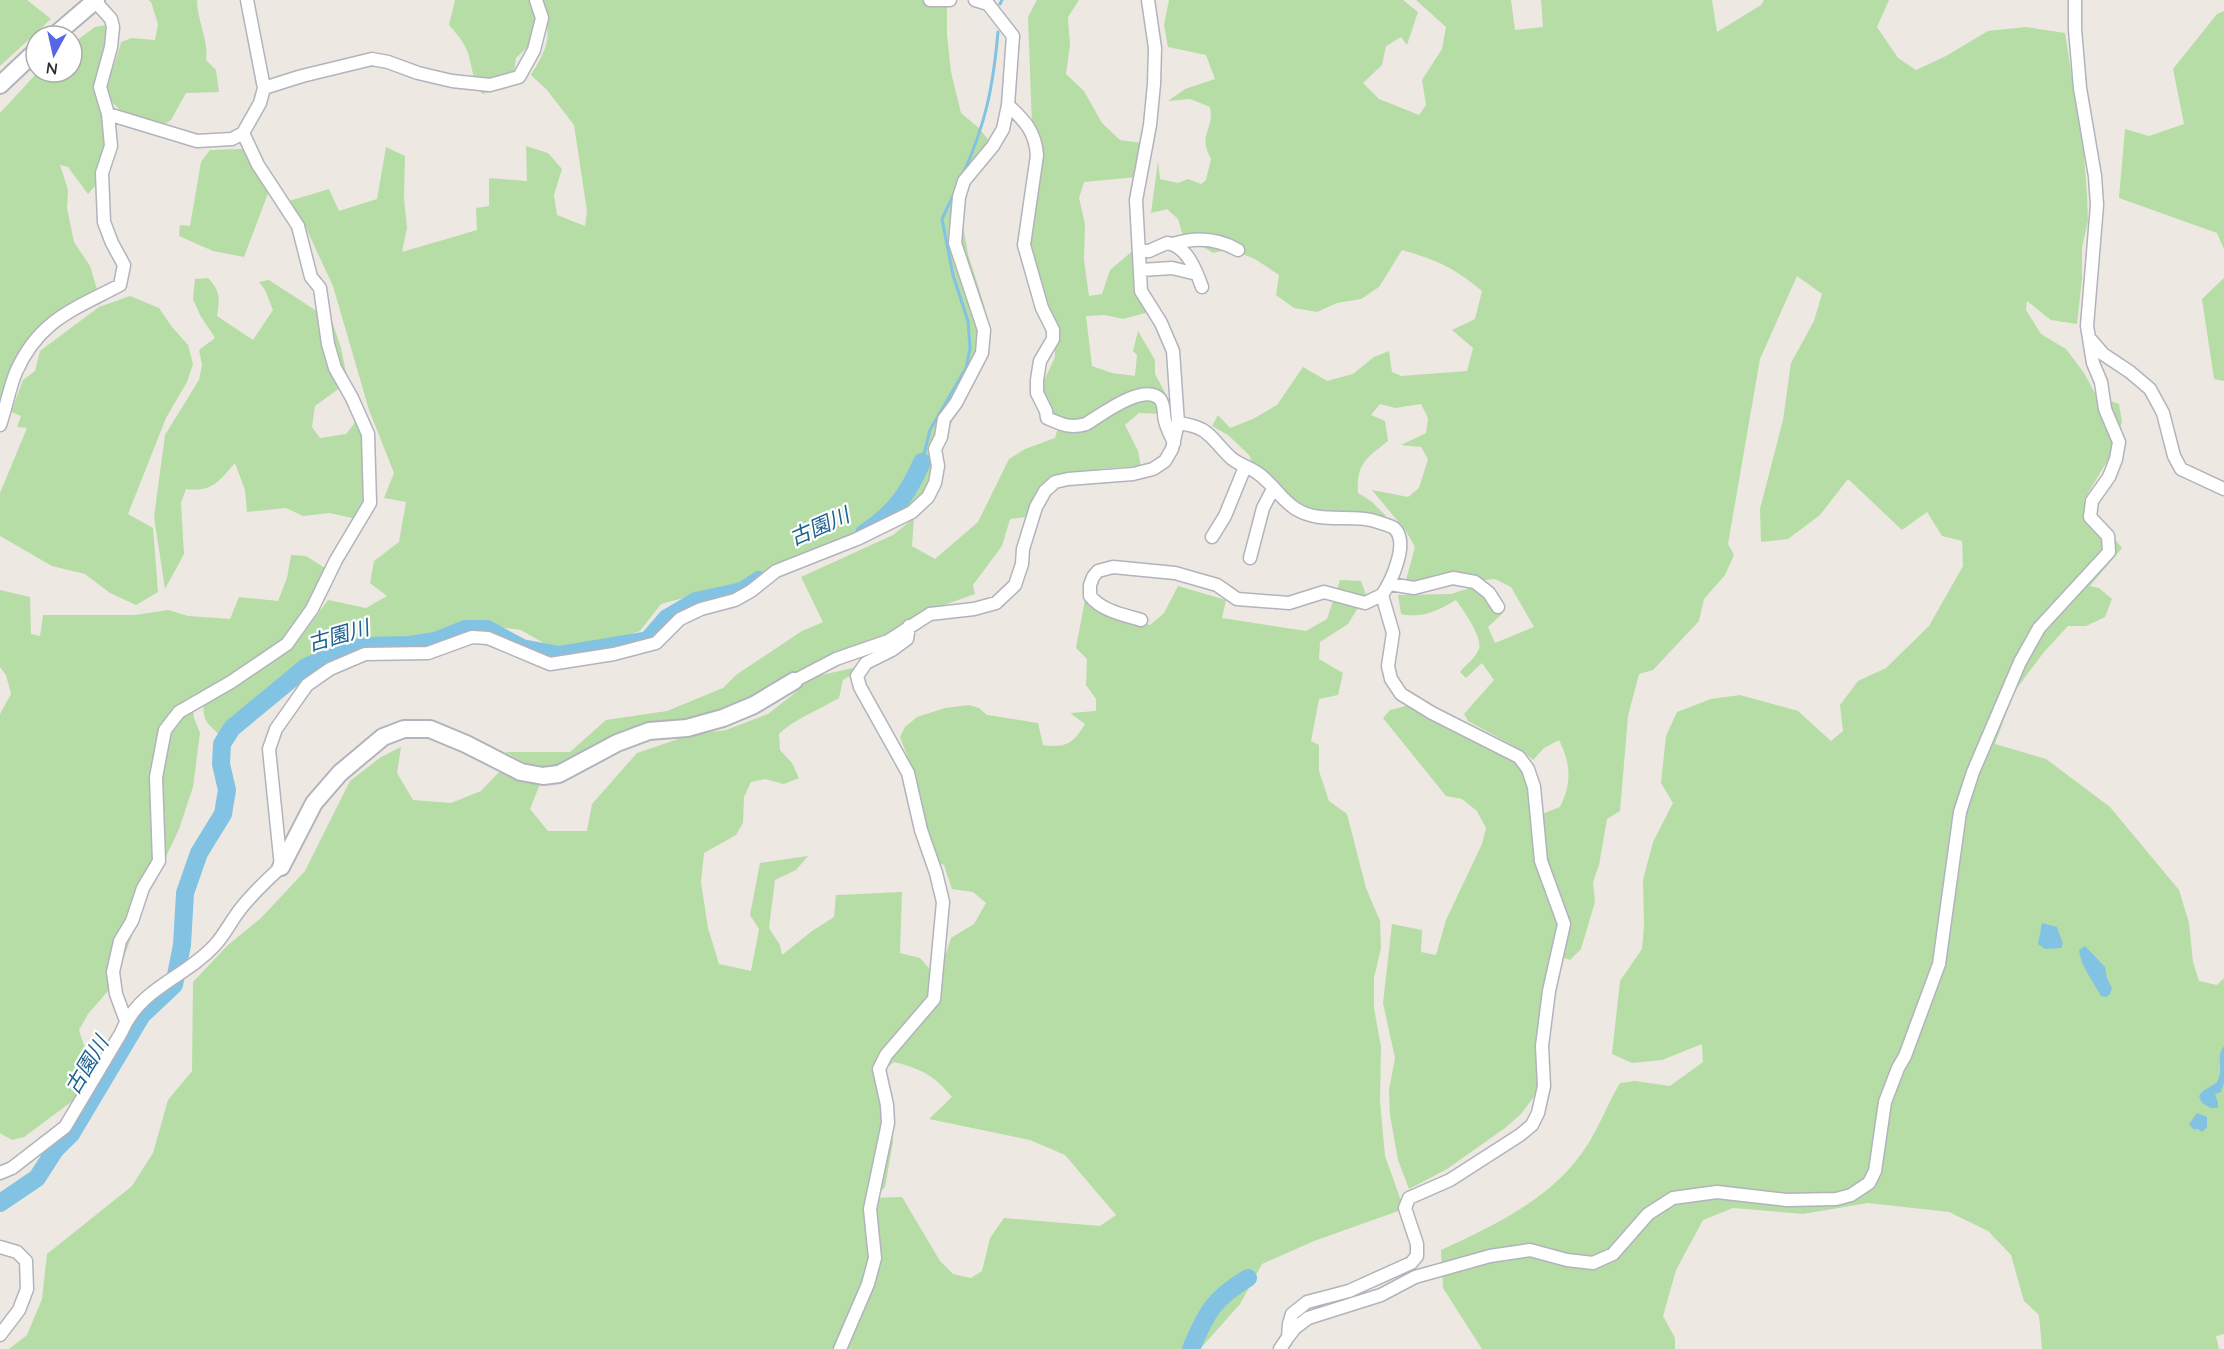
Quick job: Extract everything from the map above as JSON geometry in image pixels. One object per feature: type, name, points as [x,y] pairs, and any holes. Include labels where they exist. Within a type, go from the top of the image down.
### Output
[{"type":"street","points":[[0,425],[15,374],[30,345],[42,331],[62,315],[120,285],[124,265],[104,222],[102,173],[111,146],[108,114],[100,87],[111,47],[113,27],[111,19],[95,0],[68,24]]},
{"type":"street","points":[[108,114],[197,141],[231,140],[243,134],[260,103],[264,88],[247,0]]},
{"type":"street","points":[[264,88],[302,75],[372,59],[452,81],[490,85],[519,77],[534,50],[542,18],[536,0]]},
{"type":"street","points":[[930,0],[950,0]]},
{"type":"street","points":[[281,867],[269,749],[276,729],[308,685],[330,669],[365,654],[428,653],[472,637],[488,638],[550,664],[614,654],[656,643],[680,619],[701,609],[735,600],[776,572],[857,539],[912,512],[928,497],[935,483],[938,466],[935,449],[941,437],[944,419],[956,403],[982,353],[984,330],[955,243],[959,197],[964,181],[993,146],[1003,129],[1008,105],[1012,36],[988,4],[975,0]]},
{"type":"street","points":[[0,1173],[12,1168],[46,1144],[65,1127],[126,1021],[139,1004],[215,945],[241,907],[281,867],[314,803],[340,773],[383,737],[404,729],[430,729],[466,744],[521,772],[543,776],[559,774],[617,743],[649,731],[687,728],[723,718],[754,705],[836,659],[888,641],[930,614],[974,609],[996,603],[1015,585],[1036,507],[1045,491],[1055,482],[1133,474],[1153,469],[1165,461],[1172,449],[1178,423],[1173,351],[1161,323],[1141,291],[1136,200],[1150,125],[1154,84],[1155,48],[1148,0]]},
{"type":"street","points":[[1280,1349],[1295,1328],[1308,1318],[1381,1294],[1415,1277],[1490,1256],[1530,1250],[1567,1260],[1593,1263],[1613,1254],[1633,1228],[1648,1214],[1673,1198],[1717,1192],[1787,1200],[1836,1199],[1851,1196],[1869,1183],[1875,1171],[1885,1102],[1905,1056],[1939,964],[1960,812],[1972,772],[2020,662],[2039,628],[2109,552],[2108,536],[2090,517],[2092,501],[2109,477],[2116,459],[2119,441],[2105,409],[2102,382],[2093,363],[2086,316],[2097,205],[2096,176],[2080,88],[2075,0]]},
{"type":"street","points":[[0,85],[24,62]]},
{"type":"street","points":[[1008,105],[1024,120],[1036,140],[1037,155],[1023,236],[1042,308],[1053,330],[1053,339],[1040,361],[1037,380],[1037,393],[1047,418],[1066,427],[1076,427],[1086,424],[1137,394],[1147,393],[1160,399],[1163,405],[1164,420],[1174,443]]},
{"type":"street","points":[[126,1021],[116,994],[112,972],[120,941],[132,921],[143,888],[159,861],[156,777],[165,729],[179,712],[231,682],[287,644],[312,609],[342,550],[370,503],[368,434],[335,368],[328,344],[320,288],[312,277],[298,226],[258,165],[243,134]]},
{"type":"street","points":[[1173,244],[1186,240],[1207,239],[1226,243],[1238,250]]},
{"type":"street","points":[[1140,251],[1149,251],[1167,243],[1178,246],[1197,274],[1202,287]]},
{"type":"street","points":[[1141,270],[1172,268],[1197,274]]},
{"type":"street","points":[[2091,339],[2103,354],[2150,389],[2163,413],[2174,456],[2181,469],[2224,489]]},
{"type":"street","points":[[1141,620],[1120,614],[1094,601],[1089,596],[1093,576],[1098,571],[1113,567],[1175,573],[1217,585],[1238,599],[1289,603],[1324,592],[1365,603],[1382,595],[1396,570],[1400,538],[1394,528],[1374,520],[1357,517],[1321,517],[1306,514],[1296,509],[1257,472],[1230,458],[1214,438],[1194,425],[1178,423]]},
{"type":"street","points":[[1212,537],[1225,516],[1245,467]]},
{"type":"street","points":[[1250,558],[1263,508],[1274,489]]},
{"type":"street","points":[[1390,584],[1414,588],[1453,578],[1475,582],[1489,593],[1498,607]]},
{"type":"street","points":[[1288,1337],[1292,1314],[1307,1302],[1349,1291],[1411,1263],[1417,1256],[1417,1244],[1405,1208],[1409,1198],[1450,1180],[1520,1135],[1532,1125],[1538,1113],[1544,1086],[1542,1047],[1549,991],[1564,924],[1540,861],[1534,787],[1528,769],[1519,757],[1432,713],[1401,694],[1391,679],[1388,666],[1394,633],[1382,595]]},
{"type":"street","points":[[840,1349],[868,1284],[875,1258],[870,1209],[888,1123],[887,1105],[879,1070],[886,1055],[934,999],[943,902],[921,830],[908,773],[860,687],[857,676],[866,663],[892,650],[907,639],[909,626]]},
{"type":"street","points":[[0,1247],[17,1252],[26,1261],[27,1289],[19,1310],[0,1335]]},
{"type":"green space","points":[[0,0],[27,0],[51,19],[46,24],[24,24],[24,44],[0,66]]},
{"type":"green space","points":[[148,0],[197,0],[206,45],[206,60],[216,70],[219,92],[186,93],[171,120],[159,128],[132,122],[105,95],[121,42],[132,38],[155,40],[158,24],[151,2]]},
{"type":"green space","points":[[455,0],[534,0],[538,37],[516,58],[513,79],[505,89],[482,94],[474,78],[468,53],[460,38],[449,25]]},
{"type":"green space","points":[[543,0],[947,0],[947,35],[951,72],[961,113],[979,128],[990,142],[965,185],[961,214],[968,254],[985,308],[986,339],[939,453],[926,495],[905,511],[807,565],[661,604],[640,631],[604,643],[554,649],[521,630],[483,625],[423,647],[354,650],[324,661],[232,716],[223,726],[221,736],[206,721],[204,700],[236,684],[295,645],[328,600],[366,608],[387,596],[370,583],[374,561],[399,542],[406,502],[384,498],[394,473],[369,410],[333,286],[306,228],[289,201],[329,189],[339,211],[377,199],[386,147],[405,156],[404,198],[407,228],[402,252],[477,230],[476,208],[489,206],[489,178],[527,181],[526,146],[548,153],[562,169],[554,195],[557,215],[585,226],[587,211],[574,125],[547,90],[531,75],[542,55],[547,39]]},
{"type":"green space","points":[[1037,0],[1079,0],[1068,17],[1070,45],[1066,74],[1084,91],[1102,123],[1120,140],[1141,143],[1137,177],[1084,182],[1079,198],[1085,224],[1084,260],[1089,296],[1102,294],[1110,270],[1136,248],[1153,311],[1123,319],[1105,315],[1086,316],[1092,366],[1112,373],[1135,376],[1137,355],[1133,351],[1138,331],[1155,360],[1155,374],[1170,402],[1164,414],[1139,413],[1125,425],[1138,451],[1141,466],[1089,470],[1052,482],[1040,492],[1026,517],[1010,519],[1002,546],[973,585],[975,594],[930,610],[884,638],[741,709],[554,770],[531,766],[505,752],[570,752],[606,720],[667,711],[723,688],[736,675],[802,631],[823,622],[801,577],[893,535],[914,518],[912,546],[935,559],[978,522],[1009,459],[1025,449],[1055,438],[1059,424],[1041,387],[1055,357],[1055,338],[1041,322],[1026,246],[1033,154],[1028,17]]},
{"type":"green space","points":[[1169,0],[1403,0],[1418,12],[1407,45],[1401,37],[1386,46],[1382,65],[1363,83],[1379,99],[1419,115],[1426,105],[1422,80],[1442,49],[1446,27],[1416,0],[1511,0],[1515,30],[1543,27],[1541,0],[1712,0],[1717,32],[1761,5],[1764,0],[1889,0],[1877,27],[1898,58],[1916,70],[1946,56],[1988,31],[2026,27],[2065,33],[2084,155],[2087,195],[2088,221],[2082,247],[2082,279],[2077,324],[2051,320],[2027,301],[2026,310],[2041,334],[2066,349],[2084,373],[2096,395],[2119,404],[2122,422],[2109,458],[2084,500],[2122,548],[2090,586],[2099,588],[2112,599],[2105,617],[2086,626],[2068,626],[2044,652],[2014,692],[1995,744],[2046,759],[2110,807],[2179,890],[2189,923],[2193,962],[2199,981],[2217,985],[2224,978],[2224,1334],[2216,1336],[2219,1349],[2042,1349],[2039,1315],[2024,1301],[2011,1255],[1988,1231],[1949,1212],[1868,1203],[1803,1214],[1733,1208],[1703,1220],[1676,1270],[1663,1316],[1675,1338],[1675,1349],[1482,1349],[1443,1288],[1441,1250],[1523,1208],[1559,1179],[1588,1144],[1620,1083],[1635,1081],[1670,1086],[1703,1062],[1702,1044],[1662,1060],[1632,1063],[1612,1054],[1620,981],[1642,949],[1643,880],[1653,842],[1673,803],[1661,783],[1666,736],[1677,712],[1711,699],[1740,695],[1798,711],[1831,741],[1843,731],[1840,705],[1858,681],[1886,668],[1929,626],[1963,566],[1962,541],[1942,536],[1927,512],[1902,530],[1848,479],[1820,515],[1788,539],[1761,542],[1760,509],[1783,420],[1791,363],[1814,321],[1822,294],[1797,276],[1760,359],[1728,544],[1734,555],[1725,575],[1704,599],[1699,621],[1653,670],[1639,674],[1628,716],[1620,811],[1607,819],[1599,865],[1593,882],[1595,902],[1581,949],[1570,960],[1559,956],[1536,1094],[1521,1114],[1505,1128],[1447,1169],[1409,1189],[1398,1160],[1390,1115],[1389,1090],[1395,1058],[1383,1003],[1392,924],[1422,930],[1421,952],[1436,955],[1446,920],[1482,844],[1486,828],[1477,811],[1462,799],[1446,796],[1383,718],[1390,710],[1413,704],[1523,765],[1542,814],[1560,807],[1567,790],[1568,765],[1559,740],[1544,748],[1533,760],[1523,751],[1468,721],[1464,714],[1494,680],[1482,663],[1466,678],[1460,672],[1479,649],[1478,638],[1472,624],[1456,600],[1430,613],[1401,614],[1398,595],[1451,594],[1470,588],[1484,590],[1499,602],[1502,614],[1488,627],[1495,643],[1534,627],[1511,587],[1495,579],[1419,586],[1406,580],[1415,547],[1406,531],[1372,490],[1408,497],[1419,488],[1428,459],[1421,447],[1401,445],[1426,433],[1428,418],[1421,404],[1395,408],[1380,404],[1371,415],[1385,421],[1388,441],[1364,462],[1359,475],[1358,493],[1371,501],[1386,516],[1369,527],[1295,507],[1261,482],[1249,455],[1228,435],[1212,426],[1218,415],[1230,428],[1253,419],[1277,405],[1303,367],[1327,381],[1353,374],[1374,357],[1389,351],[1392,372],[1401,376],[1467,371],[1473,348],[1452,330],[1475,319],[1482,291],[1445,266],[1402,250],[1379,287],[1361,299],[1337,303],[1317,312],[1294,308],[1276,295],[1279,275],[1255,259],[1230,249],[1213,253],[1182,233],[1178,219],[1167,209],[1151,213],[1158,161],[1160,179],[1178,183],[1188,179],[1201,184],[1206,180],[1211,159],[1206,143],[1211,115],[1210,107],[1190,99],[1168,101],[1185,89],[1215,79],[1206,55],[1168,47],[1164,25]]},
{"type":"green space","points":[[2224,11],[2224,249],[2217,233],[2119,198],[2125,129],[2149,136],[2184,124],[2173,69],[2217,14]]},
{"type":"green space","points":[[107,25],[112,30],[101,72],[112,133],[103,171],[88,194],[68,167],[60,165],[68,190],[67,208],[74,242],[90,266],[97,289],[43,337],[17,354],[0,399],[0,113],[27,84],[84,84],[84,35],[95,27]]},
{"type":"green space","points":[[242,149],[270,188],[244,257],[213,251],[179,236],[180,225],[190,226],[201,162],[210,150]]},
{"type":"green space","points":[[208,278],[218,295],[217,316],[253,340],[273,310],[259,282],[269,280],[332,321],[341,348],[348,382],[315,406],[312,427],[320,438],[346,434],[354,424],[356,407],[375,444],[372,494],[356,519],[330,513],[303,516],[286,508],[247,512],[245,490],[235,463],[209,487],[186,489],[181,503],[184,554],[165,589],[154,517],[165,435],[199,380],[202,365],[199,350],[215,338],[193,299],[195,279]]},
{"type":"green space","points":[[2224,278],[2224,381],[2214,379],[2202,299]]},
{"type":"green space","points":[[130,296],[159,308],[188,345],[193,364],[187,382],[166,418],[128,514],[153,528],[158,592],[136,605],[110,593],[85,574],[52,566],[0,536],[0,493],[27,428],[17,427],[21,416],[11,412],[23,380],[35,371],[40,351],[99,307]]},
{"type":"green space","points":[[291,555],[306,556],[328,570],[303,614],[275,648],[250,669],[219,682],[192,701],[194,718],[200,733],[193,787],[179,829],[142,908],[114,984],[88,1014],[79,1030],[87,1055],[82,1094],[24,1137],[12,1140],[0,1133],[0,714],[11,694],[6,675],[0,667],[0,590],[30,597],[31,634],[40,636],[43,615],[135,615],[168,610],[188,616],[230,619],[239,597],[278,601],[287,578]]},
{"type":"green space","points":[[1340,580],[1361,581],[1366,595],[1348,624],[1320,642],[1319,659],[1343,673],[1338,695],[1319,699],[1311,741],[1319,745],[1319,771],[1329,801],[1347,814],[1366,888],[1380,921],[1381,948],[1374,978],[1374,1008],[1381,1047],[1380,1101],[1385,1156],[1404,1209],[1314,1241],[1262,1264],[1240,1304],[1200,1349],[9,1349],[27,1335],[42,1299],[47,1254],[132,1186],[153,1153],[168,1100],[192,1071],[193,982],[228,945],[261,918],[305,871],[350,781],[381,757],[401,747],[397,773],[413,800],[451,803],[481,791],[499,772],[540,784],[530,809],[548,831],[587,831],[592,804],[637,753],[690,735],[726,730],[768,714],[812,677],[867,665],[843,680],[839,698],[800,719],[779,734],[780,750],[792,763],[799,778],[784,784],[765,779],[751,782],[744,797],[743,823],[736,835],[704,853],[701,882],[708,928],[719,964],[751,971],[759,929],[750,915],[760,863],[808,856],[796,870],[775,880],[769,928],[780,945],[782,955],[834,917],[836,895],[902,892],[900,953],[920,958],[932,972],[940,971],[951,938],[974,924],[986,903],[973,892],[952,889],[944,865],[925,857],[919,844],[910,763],[900,737],[905,727],[917,717],[945,708],[969,705],[979,708],[987,715],[1038,723],[1043,745],[1058,746],[1073,740],[1085,724],[1070,713],[1096,711],[1096,699],[1086,685],[1087,659],[1076,648],[1085,599],[1108,613],[1150,625],[1164,613],[1178,586],[1226,600],[1222,618],[1306,631],[1327,619]],"holes":[[[894,1062],[933,1078],[952,1097],[929,1119],[1030,1140],[1065,1155],[1116,1215],[1100,1226],[1004,1218],[990,1238],[982,1271],[971,1278],[953,1274],[940,1261],[902,1197],[874,1198],[885,1187],[893,1142],[890,1103],[874,1078]]]},
{"type":"water","points":[[2042,923],[2057,927],[2063,944],[2061,948],[2045,949],[2038,944]]},
{"type":"water","points":[[2085,946],[2105,967],[2112,988],[2106,997],[2101,996],[2082,962],[2079,950]]},
{"type":"water","points":[[2224,1046],[2224,1083],[2221,1092],[2215,1094],[2218,1108],[2211,1108],[2202,1103],[2199,1096],[2215,1084],[2220,1076],[2220,1054]]},
{"type":"water","points":[[2197,1113],[2207,1117],[2207,1127],[2202,1132],[2193,1129],[2189,1124]]},
{"type":"waterway","points":[[1000,4],[1002,0]]},
{"type":"waterway","points":[[963,174],[983,121],[994,70],[998,32]]},
{"type":"waterway","points":[[922,462],[930,430],[966,368],[970,349],[968,321],[953,275],[942,219],[954,194]]},
{"type":"waterway","name":"古園川","points":[[864,533],[892,511],[911,484],[922,462]]},
{"type":"waterway","name":"古園川","points":[[0,1203],[37,1178],[55,1150],[71,1134],[142,1015],[174,985],[182,945],[185,893],[199,853],[223,814],[227,790],[221,764],[222,744],[232,728],[306,667],[363,646],[410,645],[435,641],[465,629],[487,629],[522,648],[559,655],[648,640],[667,618],[696,601],[742,591],[759,580]]},
{"type":"waterway","points":[[1191,1349],[1212,1308],[1227,1292],[1248,1278]]}]
